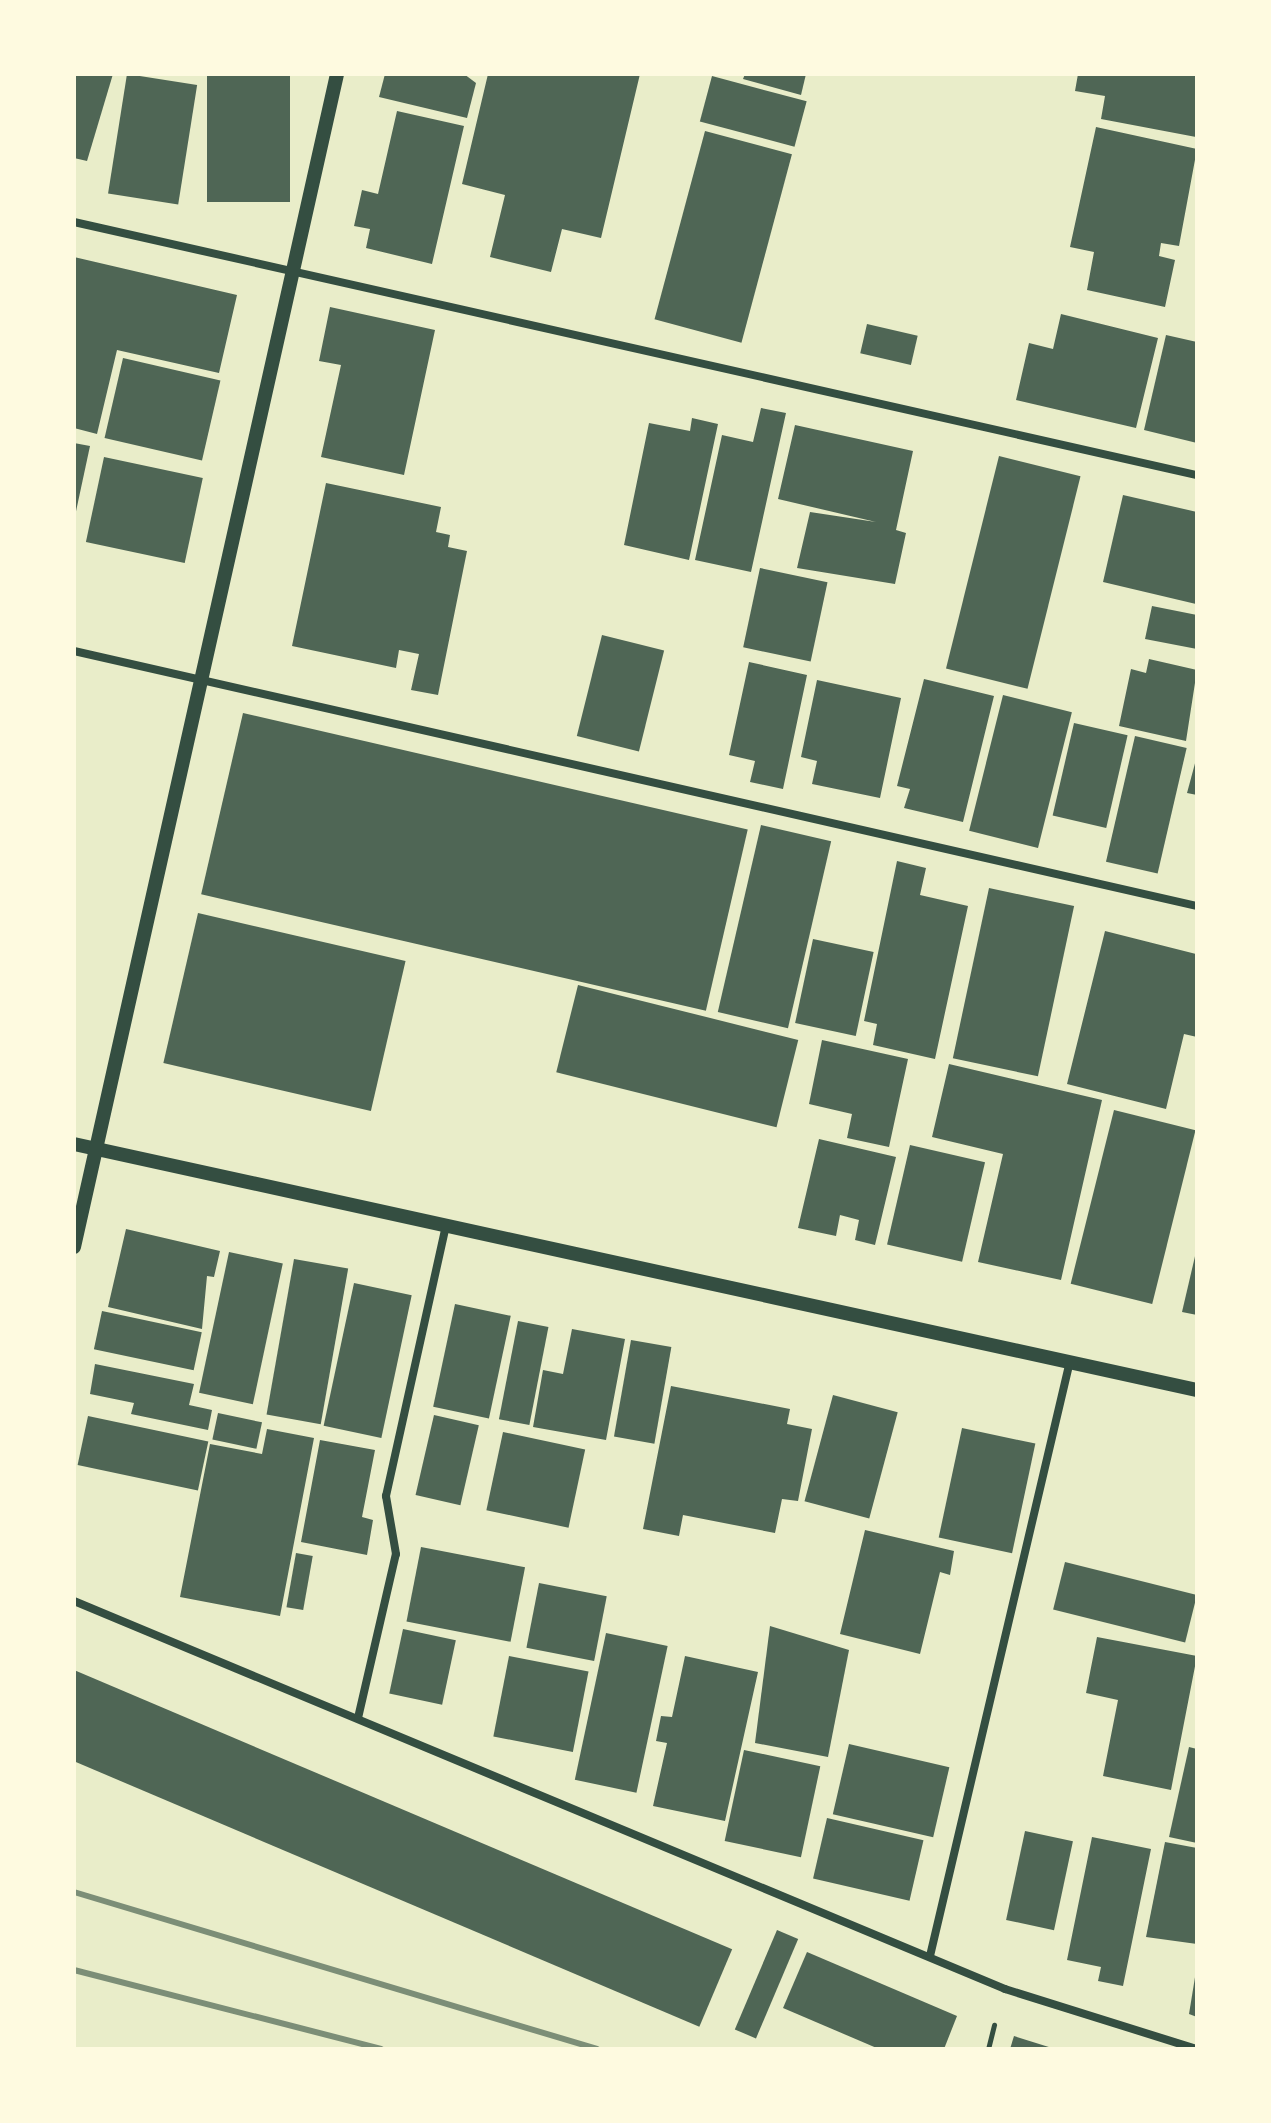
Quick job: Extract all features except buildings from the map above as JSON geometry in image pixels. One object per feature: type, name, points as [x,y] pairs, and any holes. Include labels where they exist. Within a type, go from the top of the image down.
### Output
[{"type":"street","points":[[74,1247],[337,74]]},
{"type":"street","points":[[74,222],[1197,475]]},
{"type":"street","points":[[74,651],[1197,906]]},
{"type":"street","points":[[74,1144],[1197,1390]]},
{"type":"street","points":[[358,1718],[396,1554],[386,1496],[446,1225]]},
{"type":"street","points":[[930,1956],[1070,1360]]},
{"type":"street","points":[[74,1601],[1005,1989],[1197,2049]]},
{"type":"railway","points":[[74,1892],[597,2049]]},
{"type":"railway","points":[[74,1970],[381,2049]]}]
